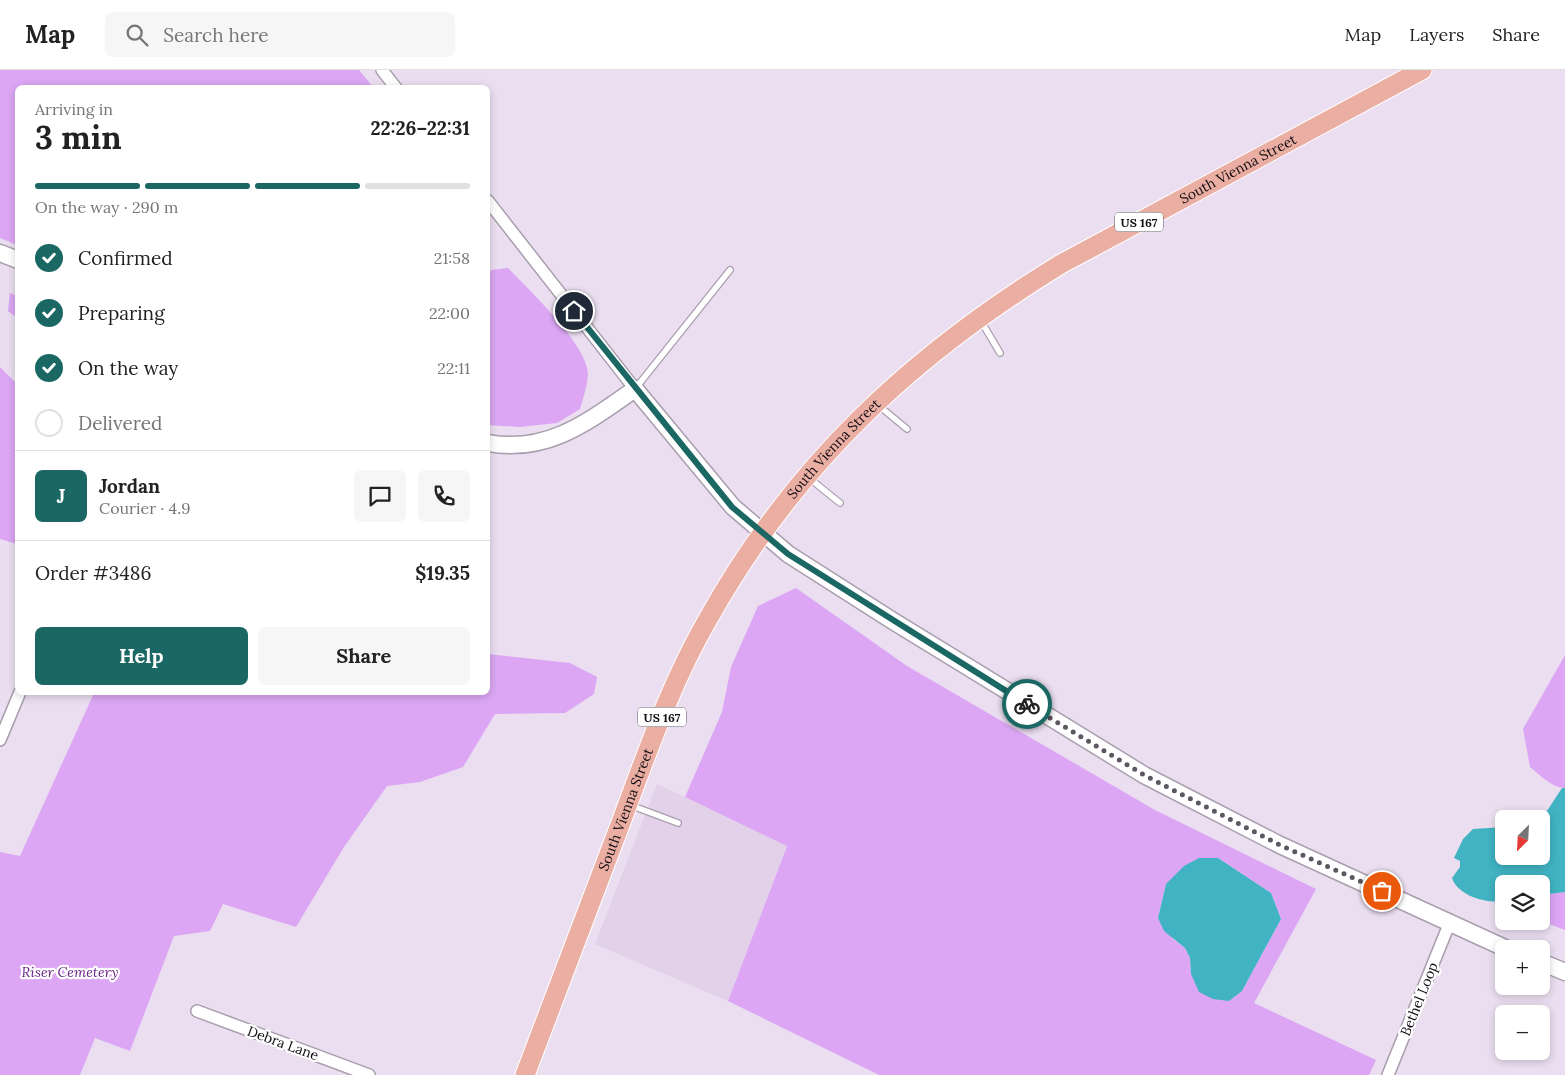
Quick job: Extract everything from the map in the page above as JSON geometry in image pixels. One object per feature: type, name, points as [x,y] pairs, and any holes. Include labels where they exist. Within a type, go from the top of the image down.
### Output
[{"type":"highway","name":"South Vienna Street","points":[[525,1075],[628,804],[668,702],[692,649],[742,562],[806,476],[875,403],[934,351],[979,317],[1061,264],[1422,70]]},
{"type":"main road","points":[[0,253],[15,259]]},
{"type":"main road","points":[[490,444],[524,445],[555,439],[591,419],[635,389],[732,507],[788,554],[893,622],[1144,775],[1280,845],[1495,943]]},
{"type":"main road","points":[[1550,966],[1565,972]]},
{"type":"street","points":[[382,70],[394,85]]},
{"type":"street","points":[[490,204],[635,389]]},
{"type":"street","points":[[0,740],[19,695]]},
{"type":"street","name":"Bethel Loop","points":[[1388,1075],[1450,922]]},
{"type":"street","name":"Debra Lane","points":[[197,1011],[370,1075]]},
{"type":"lane","points":[[635,389],[730,270]]},
{"type":"lane","points":[[979,317],[1000,353]]},
{"type":"lane","points":[[875,403],[908,429]]},
{"type":"lane","points":[[806,476],[840,504]]},
{"type":"lane","points":[[628,804],[678,823]]},
{"type":"shaded area","points":[[657,784],[787,845],[728,1001],[595,944]]},
{"type":"green space","points":[[0,70],[359,70],[371,85],[15,85],[15,244],[0,238]]},
{"type":"green space","points":[[508,268],[556,318],[579,349],[586,363],[588,375],[580,409],[557,423],[520,427],[490,425],[491,270]]},
{"type":"green space","points":[[10,293],[15,295],[15,316],[8,311]]},
{"type":"green space","points":[[0,367],[15,382],[15,543],[0,539]]},
{"type":"green space","points":[[796,588],[907,666],[1155,810],[1316,889],[1254,1003],[1376,1060],[1369,1075],[879,1075],[728,1001],[787,846],[685,797],[722,712],[731,667],[758,606]],"holes":[[[1218,858],[1271,893],[1281,919],[1242,991],[1229,1001],[1191,974],[1190,958],[1185,948],[1173,939],[1158,918],[1166,884]]]},
{"type":"green space","name":"Riser Cemetery","points":[[490,654],[570,663],[597,677],[594,694],[565,713],[495,714],[463,767],[420,782],[387,786],[344,847],[296,927],[223,904],[210,931],[174,936],[130,1051],[95,1038],[80,1075],[0,1075],[0,852],[20,856],[93,695],[490,695]]},
{"type":"green space","points":[[1565,655],[1565,788],[1555,786],[1530,767],[1523,729]]},
{"type":"green space","points":[[1565,892],[1565,930],[1550,924],[1550,894]]},
{"type":"water","points":[[1562,788],[1565,788],[1565,892],[1550,894],[1550,875],[1495,875],[1495,902],[1482,900],[1460,890],[1452,878],[1460,867],[1460,861],[1454,858],[1463,839],[1473,829],[1495,828],[1495,865],[1550,865],[1550,810],[1548,810]]},
{"type":"water","points":[[1199,858],[1218,858],[1271,893],[1281,919],[1242,991],[1229,1001],[1213,999],[1199,992],[1191,974],[1190,958],[1185,948],[1164,931],[1158,918],[1166,884],[1184,866]]},
{"type":"way so far","points":[[1027,704],[1144,775],[1280,845],[1382,891]]},
{"type":"route","points":[[574,311],[732,507],[788,554],[893,622],[1027,704]]}]
